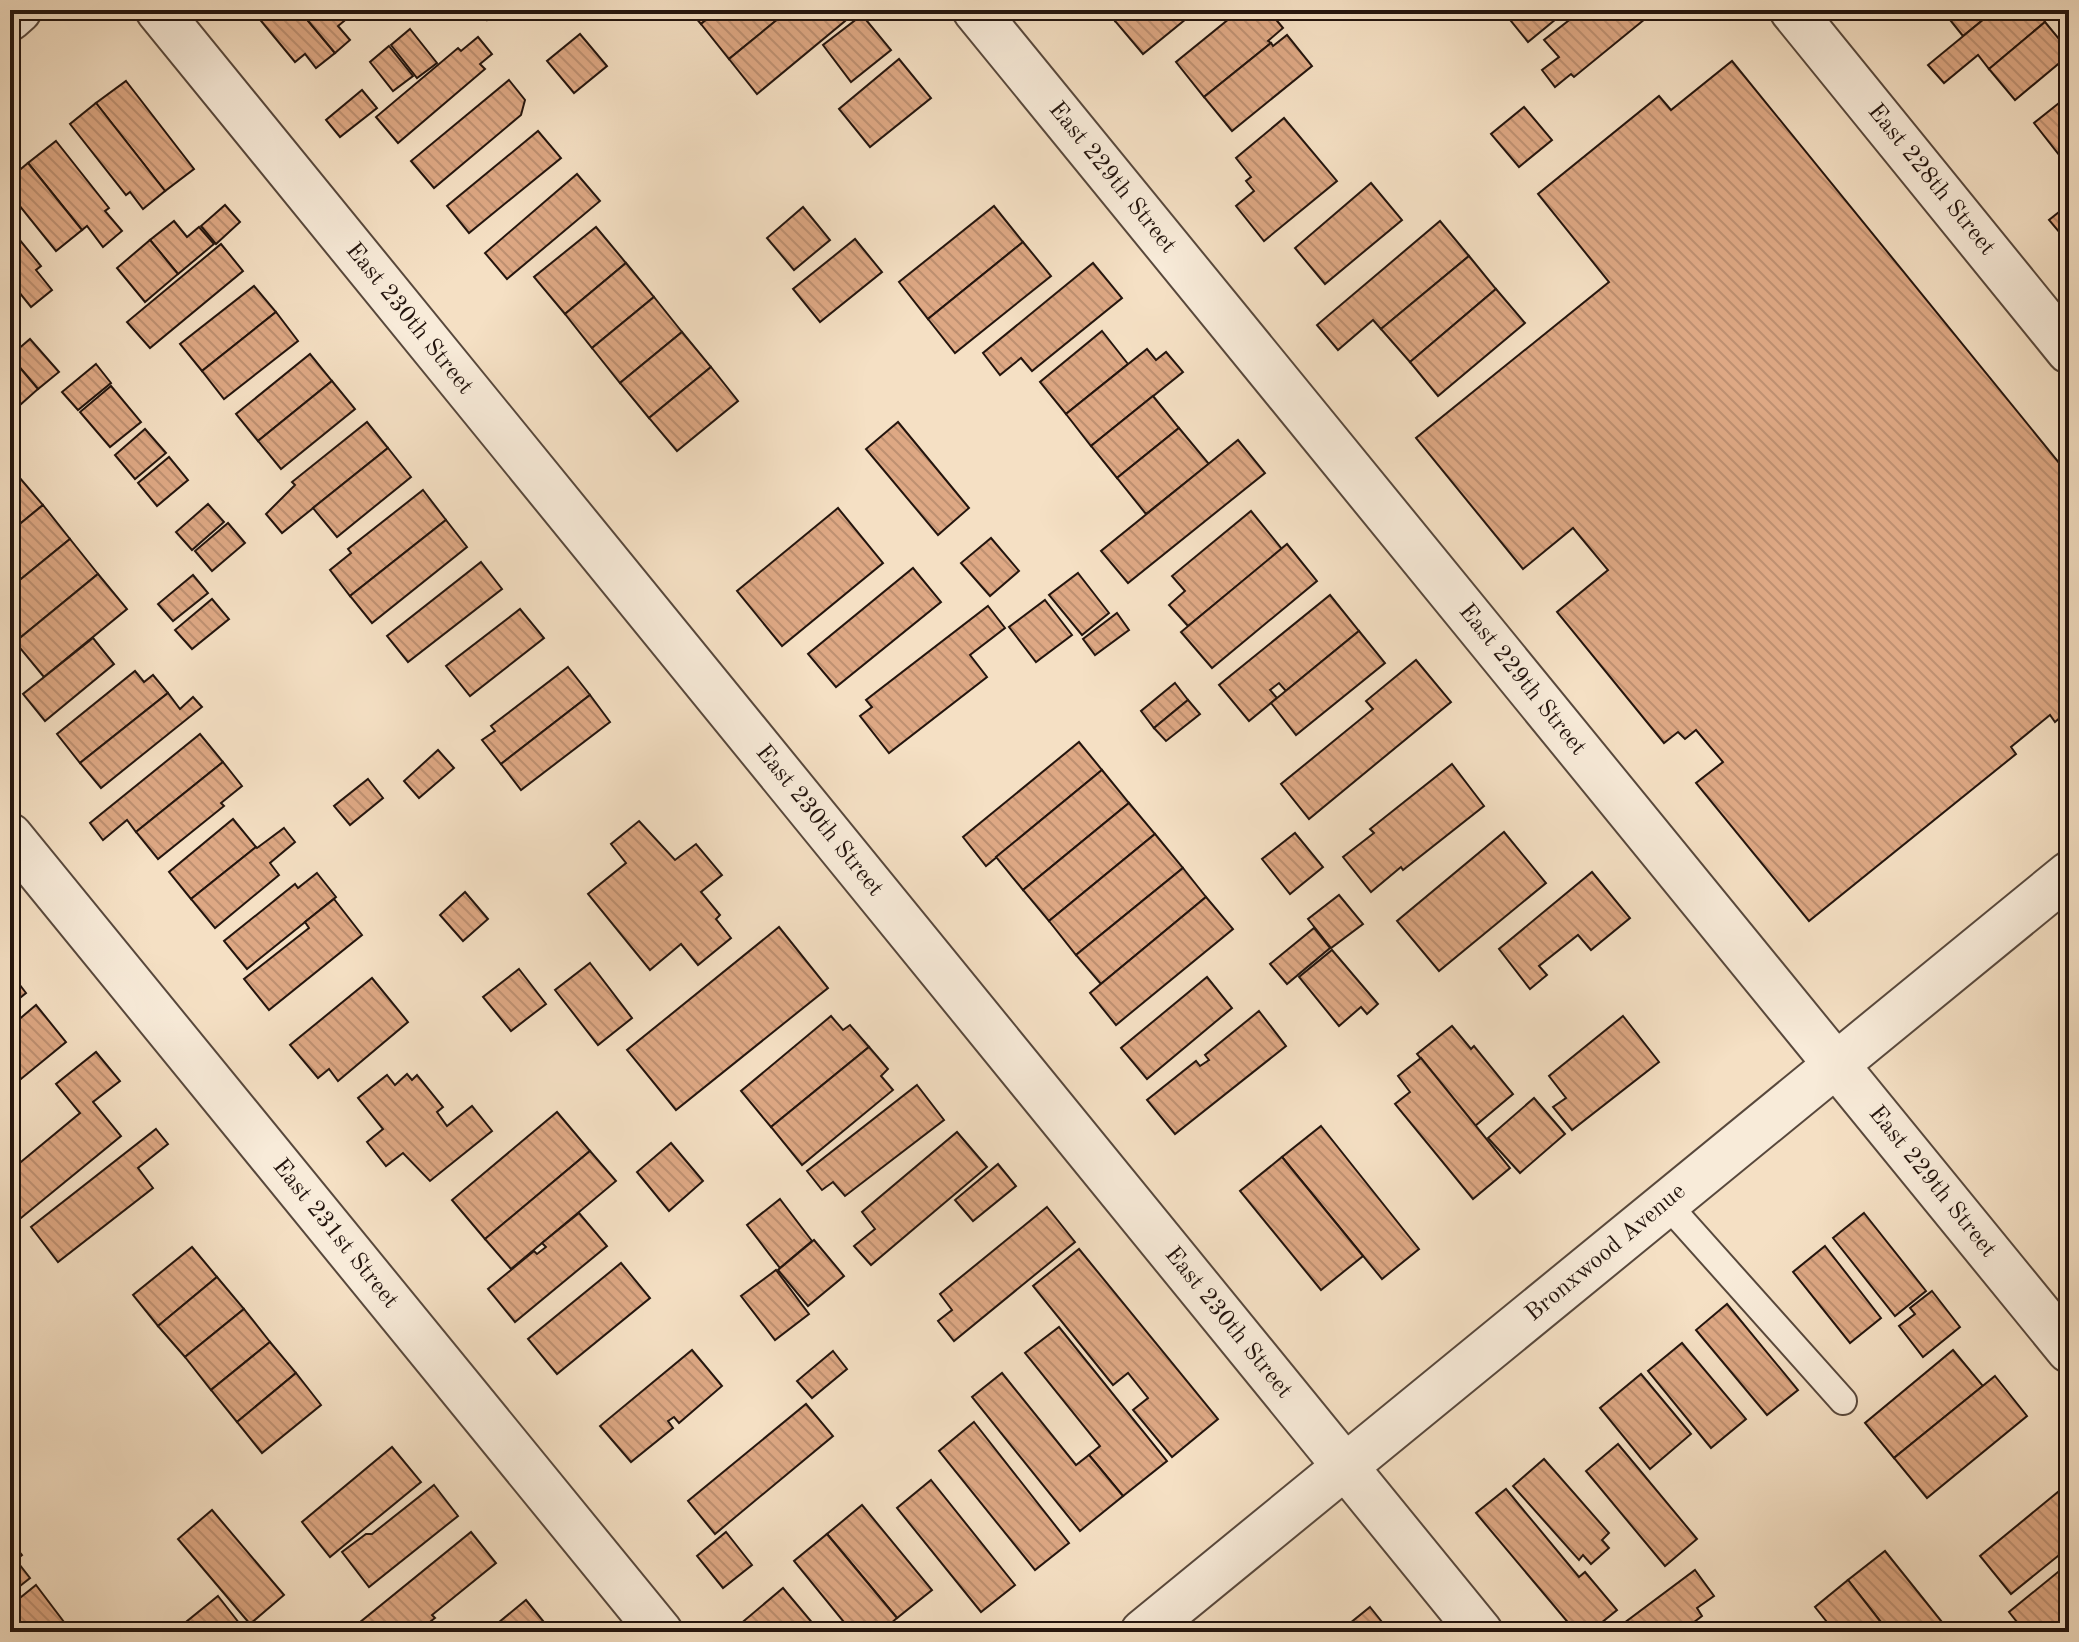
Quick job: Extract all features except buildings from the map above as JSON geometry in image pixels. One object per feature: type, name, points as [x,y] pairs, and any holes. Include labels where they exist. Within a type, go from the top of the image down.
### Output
[{"type":"street","points":[[10,18],[19,10]]},
{"type":"street","name":"East 230th Street","points":[[158,10],[1480,1632]]},
{"type":"street","name":"East 229th Street","points":[[975,10],[2069,1350]]},
{"type":"street","name":"East 228th Street","points":[[1792,10],[2069,351]]},
{"type":"street","name":"East 231st Street","points":[[10,836],[660,1632]]},
{"type":"street","name":"Bronxwood Avenue","points":[[1143,1632],[2069,874]]},
{"type":"lane","points":[[1666,1203],[1843,1401]]}]
